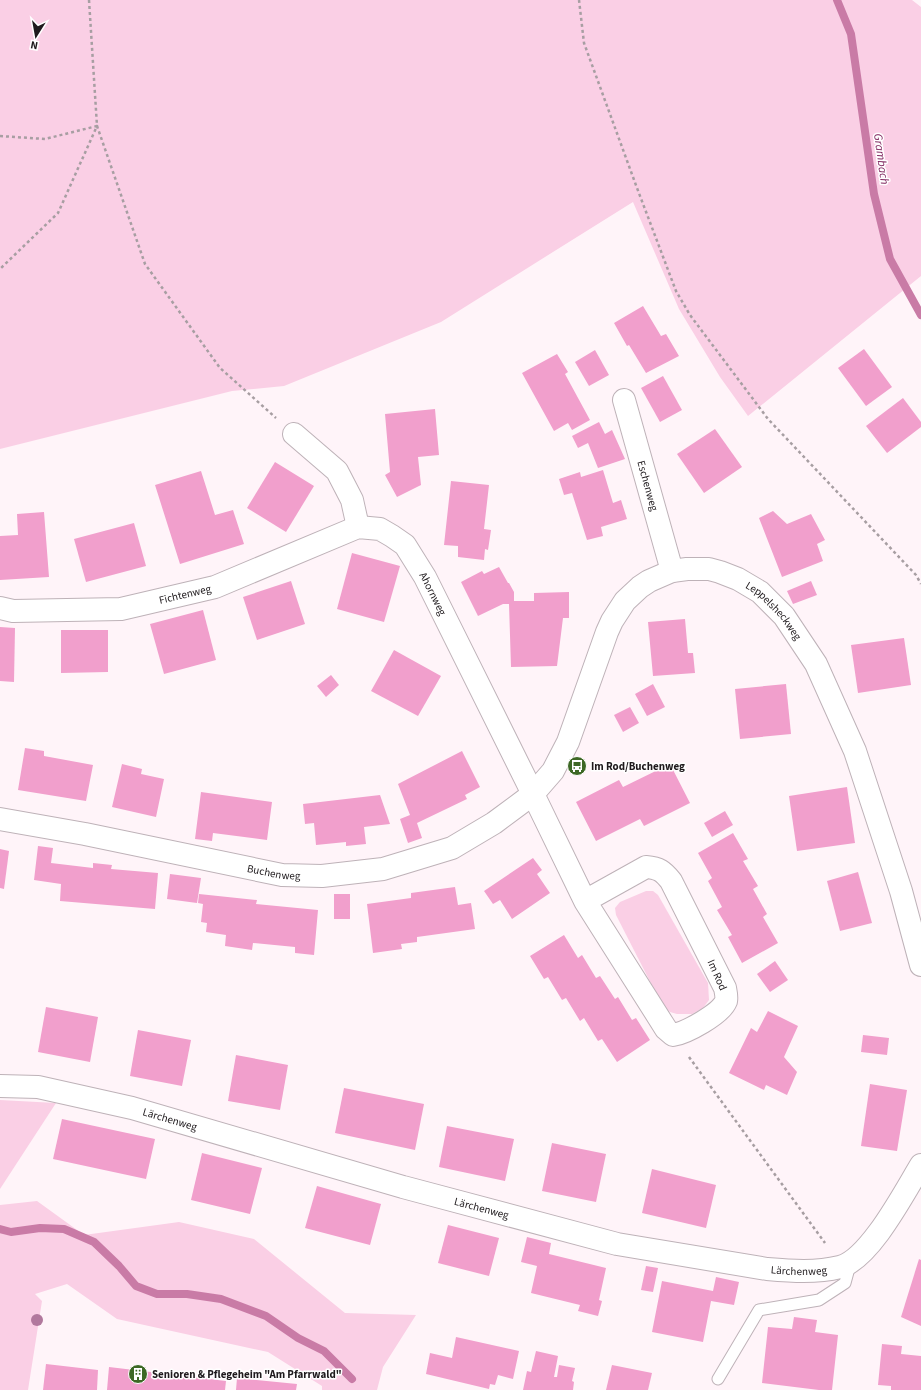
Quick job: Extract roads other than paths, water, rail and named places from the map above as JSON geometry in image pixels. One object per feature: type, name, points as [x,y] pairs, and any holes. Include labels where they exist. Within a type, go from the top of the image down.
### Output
[{"type":"street","name":"Eschenweg","points":[[624,400],[672,571]]},
{"type":"street","points":[[294,434],[337,471],[352,500],[358,527]]},
{"type":"street","name":"Fichtenweg","points":[[0,608],[13,610],[120,609],[215,587],[358,527]]},
{"type":"street","name":"Ahornweg","points":[[358,527],[380,529],[405,545],[426,577],[533,794]]},
{"type":"street","name":"Leppelsheckweg","points":[[533,794],[553,771],[568,742],[607,632],[625,601],[649,581],[672,571],[709,569],[745,582],[760,592],[784,616],[816,664],[855,751],[901,891],[921,965]]},
{"type":"street","points":[[533,794],[585,901]]},
{"type":"street","name":"Buchenweg","points":[[0,819],[85,834],[282,875],[322,876],[383,869],[452,848],[494,823],[533,794]]},
{"type":"street","name":"Im Rod","points":[[646,868],[656,868],[665,873],[725,988],[726,1000],[720,1009],[703,1022],[684,1033],[673,1035],[666,1029],[585,901],[646,868]]},
{"type":"street","name":"Lärchenweg","points":[[0,1086],[38,1087],[132,1108],[403,1187],[617,1244],[767,1269],[791,1271],[816,1270],[846,1263]]},
{"type":"street","points":[[846,1263],[861,1253],[880,1231],[921,1165]]},
{"type":"lane","points":[[718,1379],[759,1310],[819,1300],[845,1283],[846,1263]]},
{"type":"waterway","name":"Grambach","points":[[837,0],[851,34],[874,194],[890,259],[921,315]]},
{"type":"waterway","points":[[0,1229],[11,1232],[40,1228],[64,1229],[94,1242],[119,1266],[136,1286],[157,1294],[187,1294],[221,1299],[266,1316],[298,1338],[324,1351],[352,1379]]},
{"type":"place","name":"Im Rod/Buchenweg","points":[[577,766]]},
{"type":"place","name":"Senioren & Pflegeheim \"Am Pfarrwald\"","points":[[138,1374]]}]
